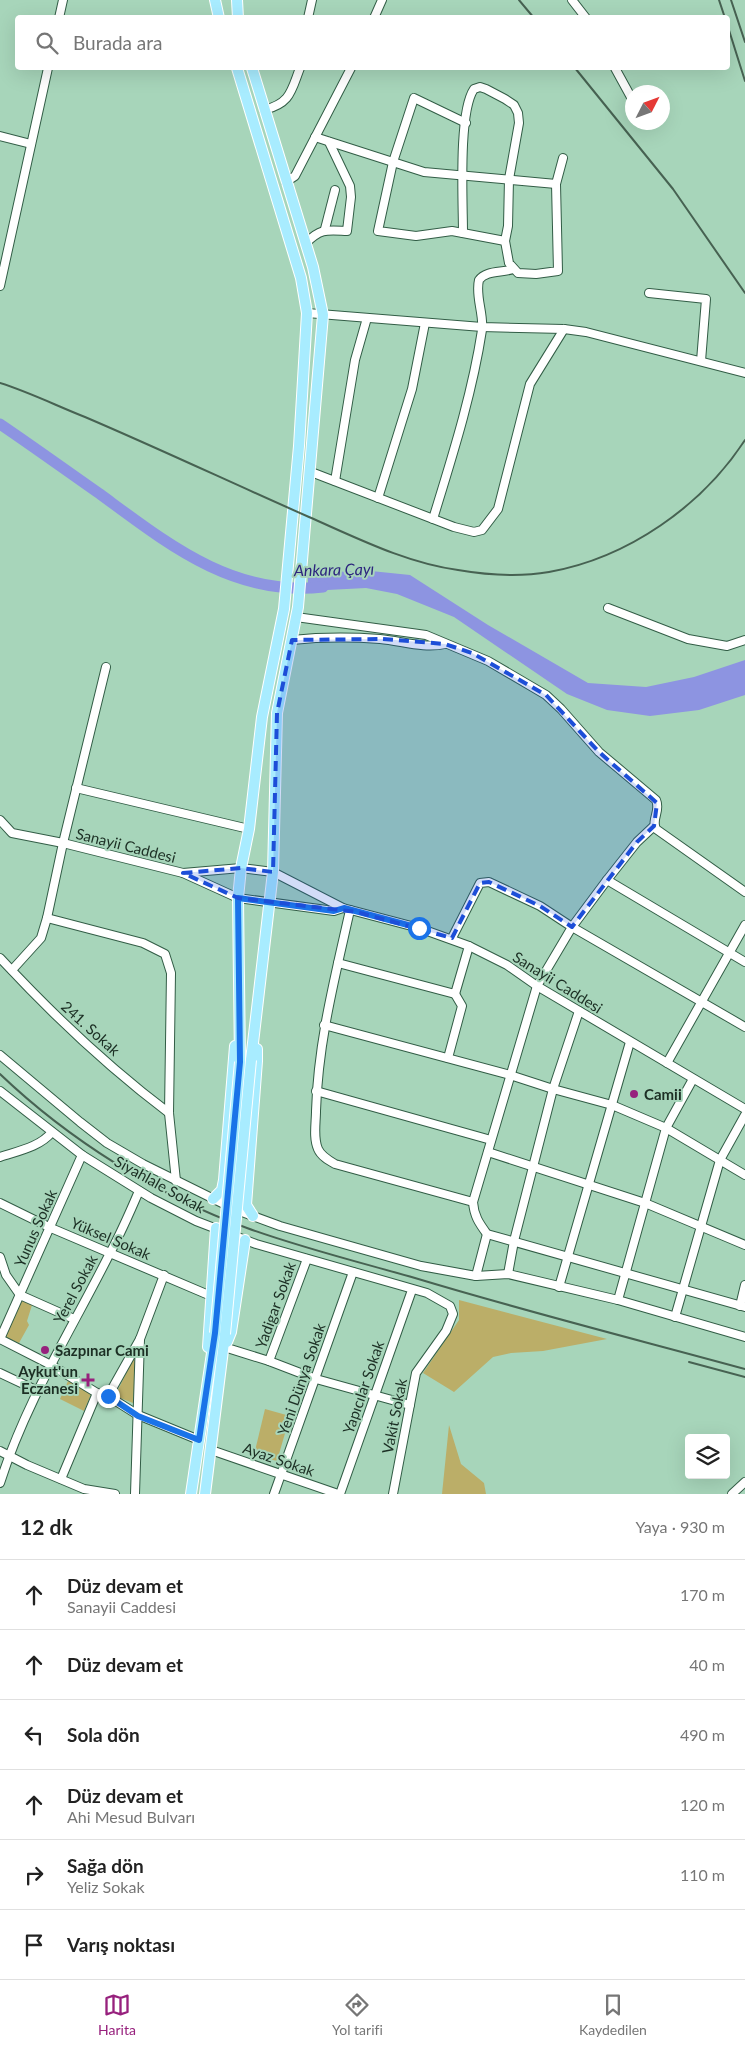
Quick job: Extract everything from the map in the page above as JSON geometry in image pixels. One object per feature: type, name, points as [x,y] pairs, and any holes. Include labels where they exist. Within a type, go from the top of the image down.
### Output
[{"type":"main road","points":[[215,0],[218,15]]},
{"type":"main road","points":[[237,0],[238,15]]},
{"type":"main road","points":[[238,70],[301,278],[307,314],[299,446],[284,609],[262,717],[249,829],[241,868],[238,898],[240,1024],[246,1061]]},
{"type":"main road","points":[[207,1382],[220,1334],[246,1061],[255,1023],[270,903],[273,872],[277,713],[297,612],[323,315],[314,267],[253,70]]},
{"type":"main road","points":[[253,1216],[246,1205],[258,1061],[255,1023]]},
{"type":"main road","points":[[213,1199],[222,1190],[224,1180],[234,1047],[240,1024]]},
{"type":"main road","points":[[224,1180],[225,1191],[235,1193],[241,1189],[249,1174]]},
{"type":"main road","points":[[191,1494],[207,1382],[216,1228]]},
{"type":"main road","points":[[205,1494],[224,1347],[231,1332],[245,1240]]},
{"type":"main road","points":[[214,1264],[220,1255],[229,1253],[238,1255],[241,1267]]},
{"type":"main road","points":[[220,1334],[224,1347]]},
{"type":"street","points":[[60,15],[63,0]]},
{"type":"street","points":[[309,15],[312,0]]},
{"type":"street","points":[[375,15],[382,0]]},
{"type":"street","points":[[572,0],[584,15]]},
{"type":"street","points":[[0,286],[48,70]]},
{"type":"street","points":[[264,110],[276,107],[285,101],[290,94],[299,70]]},
{"type":"street","points":[[286,182],[296,176],[315,136],[351,70]]},
{"type":"street","points":[[616,70],[625,86]]},
{"type":"street","points":[[463,233],[463,176],[461,161],[469,99],[476,88],[486,89],[514,105],[518,113],[519,124],[509,180],[508,226],[505,241],[507,256],[513,269]]},
{"type":"street","points":[[466,123],[414,98],[393,162],[378,231],[416,236],[452,231],[505,241]]},
{"type":"street","points":[[0,136],[31,144]]},
{"type":"street","points":[[315,136],[424,172],[556,184]]},
{"type":"street","points":[[306,243],[312,236],[325,229],[347,231],[351,197],[350,186],[329,142]]},
{"type":"street","points":[[433,519],[457,441],[472,381],[482,327],[478,280],[487,274],[501,273],[513,269],[525,274],[558,271],[556,184],[564,158]]},
{"type":"street","points":[[325,229],[335,190]]},
{"type":"street","points":[[649,293],[706,299],[701,361]]},
{"type":"street","points":[[307,314],[482,327],[564,329],[586,332],[745,373]]},
{"type":"street","points":[[334,481],[355,360],[367,318]]},
{"type":"street","points":[[378,498],[412,389],[424,323]]},
{"type":"street","points":[[310,472],[454,527],[474,532],[482,530],[498,509],[530,384],[564,329]]},
{"type":"street","points":[[608,608],[688,639],[727,646],[745,640]]},
{"type":"street","points":[[297,612],[412,632],[459,648],[488,661],[529,684],[554,702],[599,752],[656,800],[658,809],[654,826],[637,842],[572,927],[536,986],[473,1202],[476,1218],[487,1234],[743,1306],[745,1285]]},
{"type":"street","points":[[292,640],[383,639],[431,646],[445,644]]},
{"type":"street","points":[[12,970],[41,938],[106,666]]},
{"type":"street","points":[[76,788],[249,829]]},
{"type":"street","name":"Sanayii Caddesi","points":[[0,820],[12,833],[63,843],[183,873],[238,898],[334,911],[347,909]]},
{"type":"street","points":[[654,826],[745,892]]},
{"type":"street","name":"Sanayii Caddesi","points":[[183,873],[241,868],[273,872],[347,909],[452,938],[507,965],[536,986],[745,1109]]},
{"type":"street","points":[[607,880],[745,962]]},
{"type":"street","points":[[452,938],[480,883],[488,882],[540,906],[572,927],[745,1027]]},
{"type":"street","points":[[347,909],[338,963],[324,1025],[316,1091],[315,1139],[322,1155],[329,1160],[473,1202]]},
{"type":"street","points":[[47,918],[143,943],[165,954],[171,973],[169,1113],[176,1180]]},
{"type":"street","points":[[667,1063],[745,925]]},
{"type":"street","points":[[455,994],[469,946]]},
{"type":"street","name":"241. Sokak","points":[[0,958],[53,1012],[142,1092],[169,1113]]},
{"type":"street","points":[[338,963],[455,994],[462,1006],[448,1058]]},
{"type":"street","points":[[508,1274],[514,1241],[554,1089],[579,1011]]},
{"type":"street","points":[[324,1025],[510,1075],[612,1105],[666,1128],[745,1175]]},
{"type":"street","points":[[559,1287],[630,1042]]},
{"type":"street","points":[[0,1055],[107,1143],[213,1199],[253,1216],[280,1226],[422,1266],[476,1276],[508,1274],[618,1300],[745,1337]]},
{"type":"street","points":[[618,1300],[666,1128],[693,1079]]},
{"type":"street","points":[[316,1091],[491,1140]]},
{"type":"street","name":"Siyahlale Sokak","points":[[2,1095],[82,1155],[139,1191],[196,1221],[245,1240],[412,1290]]},
{"type":"street","points":[[675,1317],[720,1160],[745,1114]]},
{"type":"street","points":[[0,1157],[38,1144],[45,1140],[52,1132]]},
{"type":"street","points":[[488,1152],[645,1203],[745,1245]]},
{"type":"street","name":"Yunus Sokak","points":[[0,1339],[82,1155]]},
{"type":"street","name":"Yerel Sokak","points":[[0,1483],[9,1456],[50,1365],[110,1253],[139,1191]]},
{"type":"street","name":"Yüksel Sokak","points":[[0,1204],[51,1228],[211,1296]]},
{"type":"street","points":[[476,1276],[487,1234]]},
{"type":"street","points":[[0,1257],[6,1275],[20,1295],[74,1319]]},
{"type":"street","name":"Yadigar Sokak","points":[[270,1361],[307,1259]]},
{"type":"street","name":"Yeni Dünya Sokak","points":[[274,1494],[353,1272]]},
{"type":"street","points":[[108,1396],[140,1339],[164,1275]]},
{"type":"street","name":"Yapıcılar Sokak","points":[[339,1494],[412,1290]]},
{"type":"street","name":"Vakit Sokak","points":[[392,1494],[416,1373],[446,1331],[453,1314],[450,1306],[443,1300],[427,1293],[412,1290]]},
{"type":"street","points":[[0,1339],[50,1365],[97,1393],[108,1396],[138,1416],[199,1440]]},
{"type":"street","points":[[135,1494],[140,1339]]},
{"type":"street","points":[[224,1347],[270,1361],[316,1379],[410,1406]]},
{"type":"street","points":[[0,1374],[38,1391]]},
{"type":"street","points":[[61,1479],[97,1393]]},
{"type":"street","name":"Ayaz Sokak","points":[[211,1450],[281,1476],[339,1494]]},
{"type":"street","points":[[0,1452],[84,1488],[115,1494]]},
{"type":"street","points":[[732,1494],[745,1482]]},
{"type":"highlighted area","points":[[383,639],[445,644],[472,653],[546,695],[599,752],[657,803],[654,826],[637,842],[572,927],[540,906],[489,882],[480,883],[452,938],[357,912],[238,898],[183,873],[241,868],[273,872],[277,713],[292,640]]},
{"type":"shaded area","points":[[22,1299],[32,1305],[27,1321],[29,1325],[19,1343],[5,1337]]},
{"type":"shaded area","points":[[459,1300],[607,1339],[543,1351],[511,1353],[493,1357],[454,1392],[423,1373],[459,1320]]},
{"type":"shaded area","points":[[134,1357],[136,1366],[133,1403],[115,1396]]},
{"type":"shaded area","points":[[68,1381],[92,1392],[84,1411],[60,1399]]},
{"type":"shaded area","points":[[265,1409],[290,1416],[277,1461],[254,1455]]},
{"type":"shaded area","points":[[449,1425],[461,1464],[484,1483],[486,1494],[442,1494]]},
{"type":"water","points":[[308,568],[327,572],[371,571],[410,575],[488,625],[588,683],[646,687],[694,677],[745,660],[745,695],[699,710],[650,716],[607,710],[567,694],[454,617],[397,594],[366,588],[308,591]]},
{"type":"waterway","name":"Ankara Çayı","points":[[0,424],[151,531],[203,563],[231,575],[260,584],[290,588],[323,587]]},
{"type":"railway","points":[[519,0],[532,15]]},
{"type":"railway","points":[[719,0],[724,15]]},
{"type":"railway","points":[[731,0],[745,42]]},
{"type":"railway","points":[[730,33],[745,81]]},
{"type":"railway","points":[[577,70],[673,189],[745,293]]},
{"type":"railway","points":[[0,383],[113,429],[382,549],[439,567],[492,574],[515,575],[549,572],[607,555],[634,541],[660,526],[685,507],[727,464],[745,440]]},
{"type":"railway","points":[[0,1074],[26,1098],[85,1143],[180,1200],[214,1215],[247,1228],[310,1248],[538,1313],[745,1369]]},
{"type":"railway","points":[[689,1362],[745,1377]]},
{"type":"place","name":"Camii","points":[[634,1094]]},
{"type":"place","name":"Sazpınar Cami","points":[[45,1350]]},
{"type":"place","name":"Aykut'un Eczanesi","points":[[88,1380]]},
{"type":"route","points":[[108,1396],[138,1416],[199,1440],[215,1333],[240,1062],[238,898],[334,911],[344,908],[419,928]]}]
